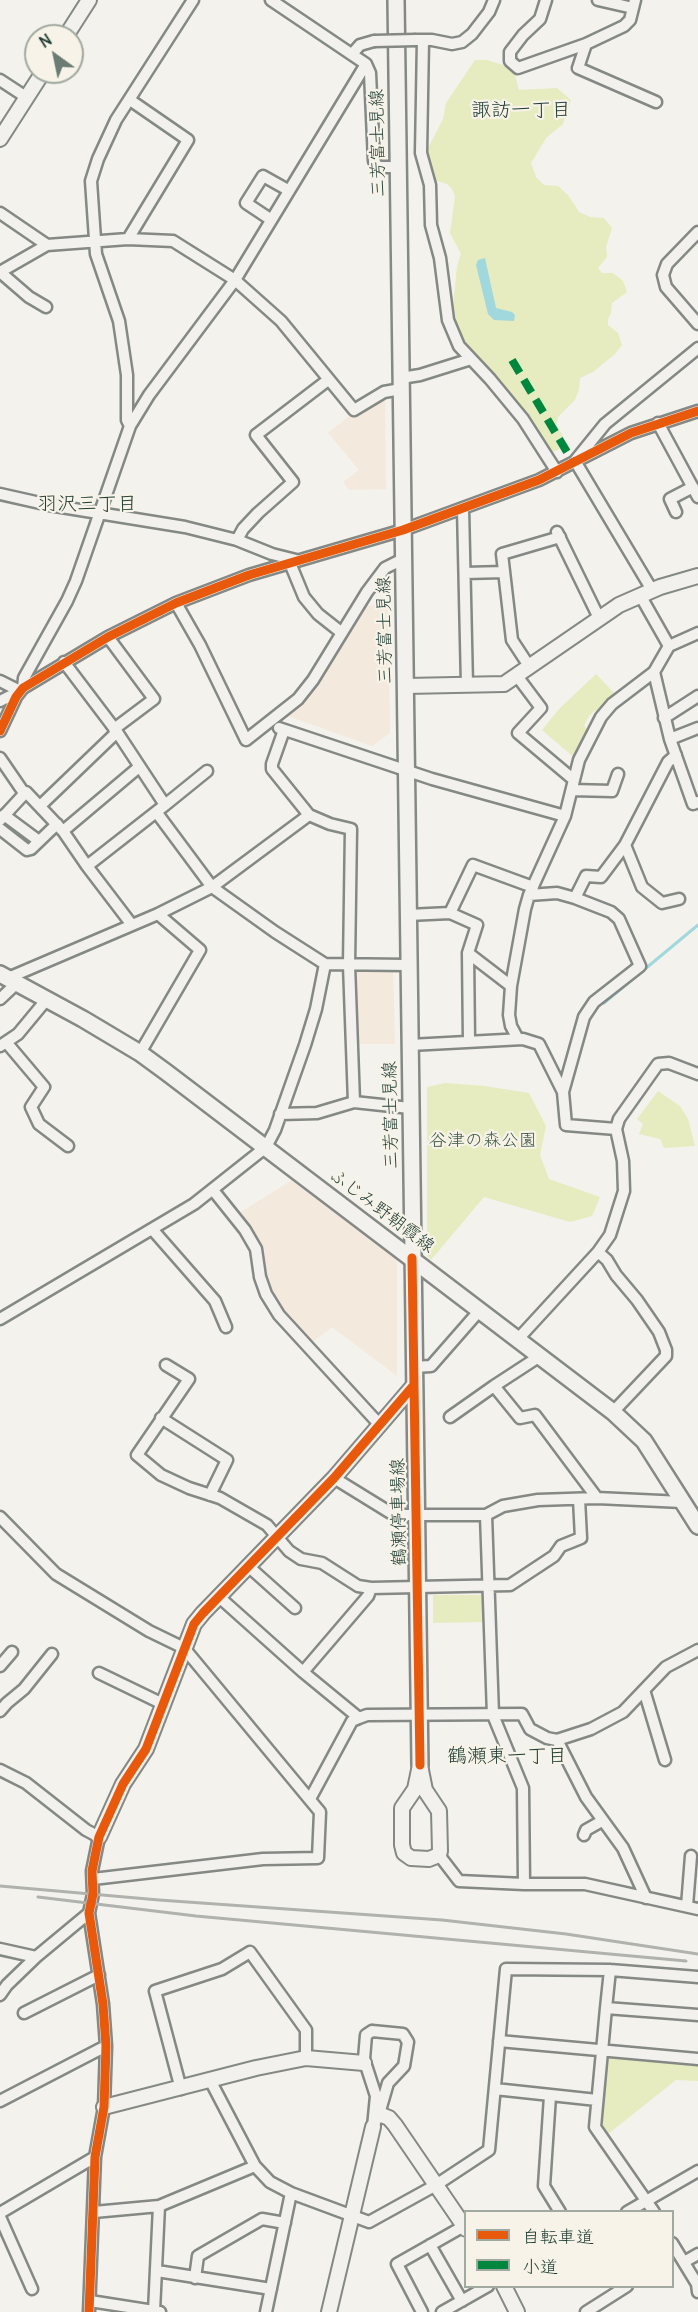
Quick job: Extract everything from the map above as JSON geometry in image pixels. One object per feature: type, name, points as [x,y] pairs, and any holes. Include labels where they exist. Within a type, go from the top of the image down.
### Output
[{"type":"main road","name":"三芳富士見線","points":[[396,0],[412,1258]]},
{"type":"main road","name":"ふじみ野朝霞線","points":[[8,978],[140,1053],[613,1412],[634,1429],[644,1442],[697,1522]]},
{"type":"main road","name":"鶴瀬停車場線","points":[[412,1258],[420,1765]]},
{"type":"street","points":[[74,24],[89,0]]},
{"type":"street","points":[[130,426],[127,420],[127,375],[119,321],[98,263],[94,242],[91,181],[105,141],[193,0]]},
{"type":"street","points":[[271,0],[366,64],[370,73],[374,161],[378,167],[398,167]]},
{"type":"street","points":[[352,54],[360,45],[374,41],[420,40],[452,44],[462,42],[472,34],[489,12],[494,0]]},
{"type":"street","points":[[546,0],[540,19],[523,35],[510,52],[510,62],[518,68],[586,44],[630,21],[634,4],[598,0]]},
{"type":"street","points":[[420,40],[421,153],[430,185],[431,225],[440,258],[448,320],[459,346],[523,418],[557,472]]},
{"type":"street","points":[[586,44],[578,68],[656,102]]},
{"type":"street","points":[[0,730],[21,689],[24,678],[67,601],[130,426],[149,394],[234,280],[366,64]]},
{"type":"street","points":[[0,80],[27,97]]},
{"type":"street","points":[[0,139],[4,124],[35,84]]},
{"type":"street","points":[[128,239],[188,140],[130,100]]},
{"type":"street","points":[[270,219],[246,203],[263,176],[288,190]]},
{"type":"street","points":[[0,213],[48,245]]},
{"type":"street","points":[[698,232],[667,264],[663,275],[666,287],[698,324]]},
{"type":"street","points":[[45,307],[14,286],[0,272],[48,245],[128,239],[173,241],[234,280],[281,321],[354,410],[384,392],[420,375],[471,360]]},
{"type":"street","points":[[575,461],[605,424],[698,348]]},
{"type":"street","points":[[237,540],[251,521],[293,482],[256,435],[328,380]]},
{"type":"street","points":[[0,701],[108,637],[176,603],[249,575],[403,530],[463,508],[557,472],[631,433],[698,411]]},
{"type":"street","points":[[658,423],[695,492],[670,499],[676,512]]},
{"type":"street","points":[[575,461],[646,592],[669,646]]},
{"type":"street","points":[[0,494],[50,505],[185,527],[237,540],[295,562]]},
{"type":"street","points":[[463,508],[467,685]]},
{"type":"street","points":[[529,666],[512,640],[502,554],[558,535],[599,618]]},
{"type":"street","points":[[176,603],[200,645],[246,740],[298,699],[385,568],[403,559]]},
{"type":"street","points":[[295,562],[304,597],[318,614],[342,633]]},
{"type":"street","points":[[465,573],[504,572]]},
{"type":"street","points":[[406,686],[504,684],[599,618],[646,592],[698,576]]},
{"type":"street","points":[[518,1039],[511,1026],[509,1015],[511,986],[531,891],[565,816],[579,760],[601,717],[612,704],[654,672],[669,646],[698,633]]},
{"type":"street","points":[[40,806],[115,731],[154,699],[108,637]]},
{"type":"street","points":[[64,662],[139,767],[161,809],[212,887],[325,964],[407,965]]},
{"type":"street","points":[[654,672],[670,739],[693,804],[698,802]]},
{"type":"street","points":[[517,676],[540,708],[518,733],[573,785],[612,791],[618,774]]},
{"type":"street","points":[[0,681],[21,689]]},
{"type":"street","points":[[664,718],[698,696]]},
{"type":"street","points":[[268,723],[405,771],[565,816]]},
{"type":"street","points":[[670,739],[698,728]]},
{"type":"street","points":[[284,730],[272,769],[309,815],[330,824],[351,829],[349,965],[354,1102]]},
{"type":"street","points":[[575,898],[586,876],[600,877],[625,844],[668,762],[676,755]]},
{"type":"street","points":[[0,758],[24,793],[26,792],[60,827],[132,925]]},
{"type":"street","points":[[0,829],[27,850],[31,849],[139,767]]},
{"type":"street","points":[[87,866],[207,771]]},
{"type":"street","points":[[24,793],[2,818],[39,841]]},
{"type":"street","points":[[0,999],[8,978],[90,941],[158,914],[212,887],[309,815]]},
{"type":"street","points":[[625,844],[642,887],[662,903],[679,899]]},
{"type":"street","points":[[450,913],[473,865],[531,891],[557,893],[575,898],[611,912],[619,919],[640,966],[594,1002],[584,1017],[563,1092],[566,1125],[616,1129]]},
{"type":"street","points":[[408,915],[450,913],[477,925],[468,953],[469,1041]]},
{"type":"street","points":[[140,1053],[200,950],[158,914]]},
{"type":"street","points":[[468,953],[511,986]]},
{"type":"street","points":[[0,1319],[213,1190],[266,1147],[275,1130],[314,1018],[325,964]]},
{"type":"street","points":[[47,999],[18,1034],[3,1044],[44,1087],[31,1107],[39,1124],[68,1146]]},
{"type":"street","points":[[410,1045],[518,1039],[539,1044],[563,1092]]},
{"type":"street","points":[[518,1339],[598,1252],[610,1234],[624,1191],[623,1161],[616,1129],[619,1119],[658,1064],[669,1063],[698,1074]]},
{"type":"street","points":[[280,1114],[317,1113],[354,1102],[410,1108]]},
{"type":"street","points":[[213,1190],[245,1230],[256,1249],[260,1277],[266,1294],[279,1315],[379,1424]]},
{"type":"street","points":[[152,1229],[215,1301],[226,1327]]},
{"type":"street","points":[[598,1252],[638,1300],[659,1332],[666,1350],[666,1356],[613,1412]]},
{"type":"street","points":[[414,1367],[431,1366],[480,1310]]},
{"type":"street","points":[[450,1417],[540,1356]]},
{"type":"street","points":[[166,1365],[189,1379],[137,1455],[162,1475],[231,1503],[242,1512],[267,1525],[289,1551],[301,1559],[322,1563],[358,1586],[371,1588],[510,1585],[554,1556],[561,1546],[581,1538],[579,1499]]},
{"type":"street","points":[[159,2206],[157,2311],[89,2306],[95,2157],[104,2107],[106,2046],[99,1975],[89,1913],[99,1837],[123,1784],[146,1749],[194,1624],[218,1596],[334,1478],[414,1385]]},
{"type":"street","points":[[494,1386],[520,1418],[535,1415],[597,1498]]},
{"type":"street","points":[[161,1418],[227,1460],[210,1496]]},
{"type":"street","points":[[334,1478],[355,1489],[390,1514],[486,1515],[503,1506],[538,1500],[597,1498],[682,1502]]},
{"type":"street","points":[[486,1515],[493,1715],[523,1788],[524,1884]]},
{"type":"street","points":[[0,1517],[56,1574],[150,1631],[184,1648],[320,1812],[318,1858],[263,1859],[93,1879]]},
{"type":"street","points":[[248,1566],[295,1608]]},
{"type":"street","points":[[303,1672],[368,1596],[371,1588]]},
{"type":"street","points":[[218,1596],[303,1672],[359,1718]]},
{"type":"street","points":[[310,1799],[352,1721],[359,1718],[367,1715],[522,1714],[530,1729],[547,1738],[557,1740],[591,1729],[623,1712],[666,1667],[698,1650]]},
{"type":"street","points":[[0,1666],[12,1653]]},
{"type":"street","points":[[0,1711],[24,1689],[52,1654]]},
{"type":"street","points":[[99,1673],[163,1704]]},
{"type":"street","points":[[644,1690],[665,1760]]},
{"type":"street","points":[[557,1740],[586,1797],[623,1848],[646,1898]]},
{"type":"street","points":[[420,1765],[425,1790],[439,1811],[441,1848],[439,1855]]},
{"type":"street","points":[[420,1765],[415,1789],[402,1808],[402,1850],[411,1858],[429,1859],[439,1855]]},
{"type":"street","points":[[1,1772],[26,1783],[86,1830],[99,1837]]},
{"type":"street","points":[[584,1835],[586,1830],[602,1821]]},
{"type":"street","points":[[439,1855],[459,1881],[585,1884],[698,1909]]},
{"type":"street","points":[[687,1906],[691,1856]]},
{"type":"street","points":[[0,1995],[7,1985],[36,1958],[89,1913]]},
{"type":"street","points":[[0,1948],[36,1958]]},
{"type":"street","points":[[182,2089],[155,1991],[222,1969],[250,1952],[306,2030],[306,2058]]},
{"type":"street","points":[[210,2080],[255,2166],[270,2182],[291,2193],[369,2222],[436,2185],[489,2150],[506,1969],[610,1970],[698,1977]]},
{"type":"street","points":[[610,1970],[595,2127],[653,2210]]},
{"type":"street","points":[[24,2013],[99,1975]]},
{"type":"street","points":[[606,2008],[698,2015]]},
{"type":"street","points":[[329,2312],[351,2214],[376,2121],[388,2083],[404,2066],[408,2042],[403,2034],[372,2031],[369,2032],[365,2043],[364,2063],[375,2096],[376,2121]]},
{"type":"street","points":[[499,2041],[698,2059]]},
{"type":"street","points":[[0,2101],[106,2046]]},
{"type":"street","points":[[104,2107],[306,2058],[364,2063]]},
{"type":"street","points":[[495,2089],[597,2100]]},
{"type":"street","points":[[550,2096],[544,2186],[559,2210]]},
{"type":"street","points":[[376,2121],[389,2118],[395,2125],[464,2227]]},
{"type":"street","points":[[32,2289],[0,2215],[95,2157]]},
{"type":"street","points":[[94,2212],[159,2206],[255,2166]]},
{"type":"street","points":[[629,2210],[698,2171]]},
{"type":"street","points":[[266,2312],[291,2193]]},
{"type":"street","points":[[195,2278],[198,2256],[262,2219],[285,2223]]},
{"type":"street","points":[[422,2312],[397,2264],[464,2228]]},
{"type":"street","points":[[430,2245],[462,2301]]},
{"type":"street","points":[[698,2254],[679,2261],[697,2284],[698,2292]]},
{"type":"street","points":[[157,2271],[272,2289]]},
{"type":"street","points":[[442,2312],[485,2288]]},
{"type":"street","points":[[505,2288],[517,2312]]},
{"type":"street","points":[[586,2312],[620,2288]]},
{"type":"shaded area","points":[[385,396],[386,489],[349,490],[343,482],[359,470],[328,433],[352,414],[354,415]]},
{"type":"shaded area","points":[[388,605],[390,733],[372,746],[282,714],[363,606]]},
{"type":"shaded area","points":[[360,969],[393,969],[395,1044],[357,1044],[356,973]]},
{"type":"shaded area","points":[[292,1180],[397,1255],[397,1376],[332,1327],[310,1344],[278,1304],[267,1276],[264,1248],[241,1212]]},
{"type":"green space","points":[[475,60],[487,60],[513,68],[519,90],[557,88],[571,100],[563,124],[546,138],[531,163],[536,177],[544,185],[558,186],[568,195],[579,212],[590,217],[604,218],[612,228],[606,247],[607,257],[598,268],[602,273],[613,273],[623,281],[627,292],[612,303],[608,319],[608,325],[618,333],[622,345],[615,354],[593,372],[580,378],[575,400],[558,417],[556,425],[566,445],[556,451],[549,452],[484,367],[481,359],[461,345],[453,305],[457,266],[461,254],[450,233],[455,196],[447,184],[431,179],[425,154],[443,119],[446,103]]},
{"type":"green space","points":[[596,674],[616,695],[597,713],[595,710],[589,716],[584,726],[590,732],[577,760],[542,730],[559,709]]},
{"type":"green space","name":"谷津の森公園","points":[[445,1083],[529,1093],[546,1126],[540,1155],[549,1179],[600,1197],[592,1216],[570,1222],[484,1197],[431,1260],[427,1256],[427,1087]]},
{"type":"green space","points":[[658,1091],[680,1106],[688,1119],[695,1146],[664,1148],[660,1139],[639,1134],[643,1124],[637,1119]]},
{"type":"green space","points":[[433,1595],[487,1595],[486,1622],[433,1623]]},
{"type":"green space","points":[[610,2057],[698,2066],[698,2081],[676,2080],[608,2134],[602,2127],[601,2121],[607,2061]]},
{"type":"water","points":[[485,258],[496,308],[512,312],[515,315],[514,321],[494,320],[488,314],[476,265],[478,260]]},
{"type":"waterway","points":[[604,1003],[698,925]]},
{"type":"railway","points":[[0,1886],[442,1920],[566,1934],[698,1954]]},
{"type":"railway","points":[[38,1897],[196,1916],[686,1961]]},
{"type":"marked path","points":[[512,360],[573,462]]},
{"type":"cycle path","points":[[0,731],[16,697],[23,688],[108,637],[176,603],[249,575],[403,530],[539,480],[631,433],[698,411]]},
{"type":"cycle path","points":[[412,1258],[420,1765]]},
{"type":"cycle path","points":[[89,2312],[95,2157],[104,2107],[106,2046],[103,2004],[89,1913],[93,1894],[92,1871],[99,1837],[123,1784],[146,1749],[194,1624],[334,1478],[414,1385]]},
{"type":"district","name":"諏訪一丁目","points":[[521,110]]},
{"type":"district","name":"羽沢三丁目","points":[[87,504]]},
{"type":"district","name":"鶴瀬東一丁目","points":[[507,1756]]}]
